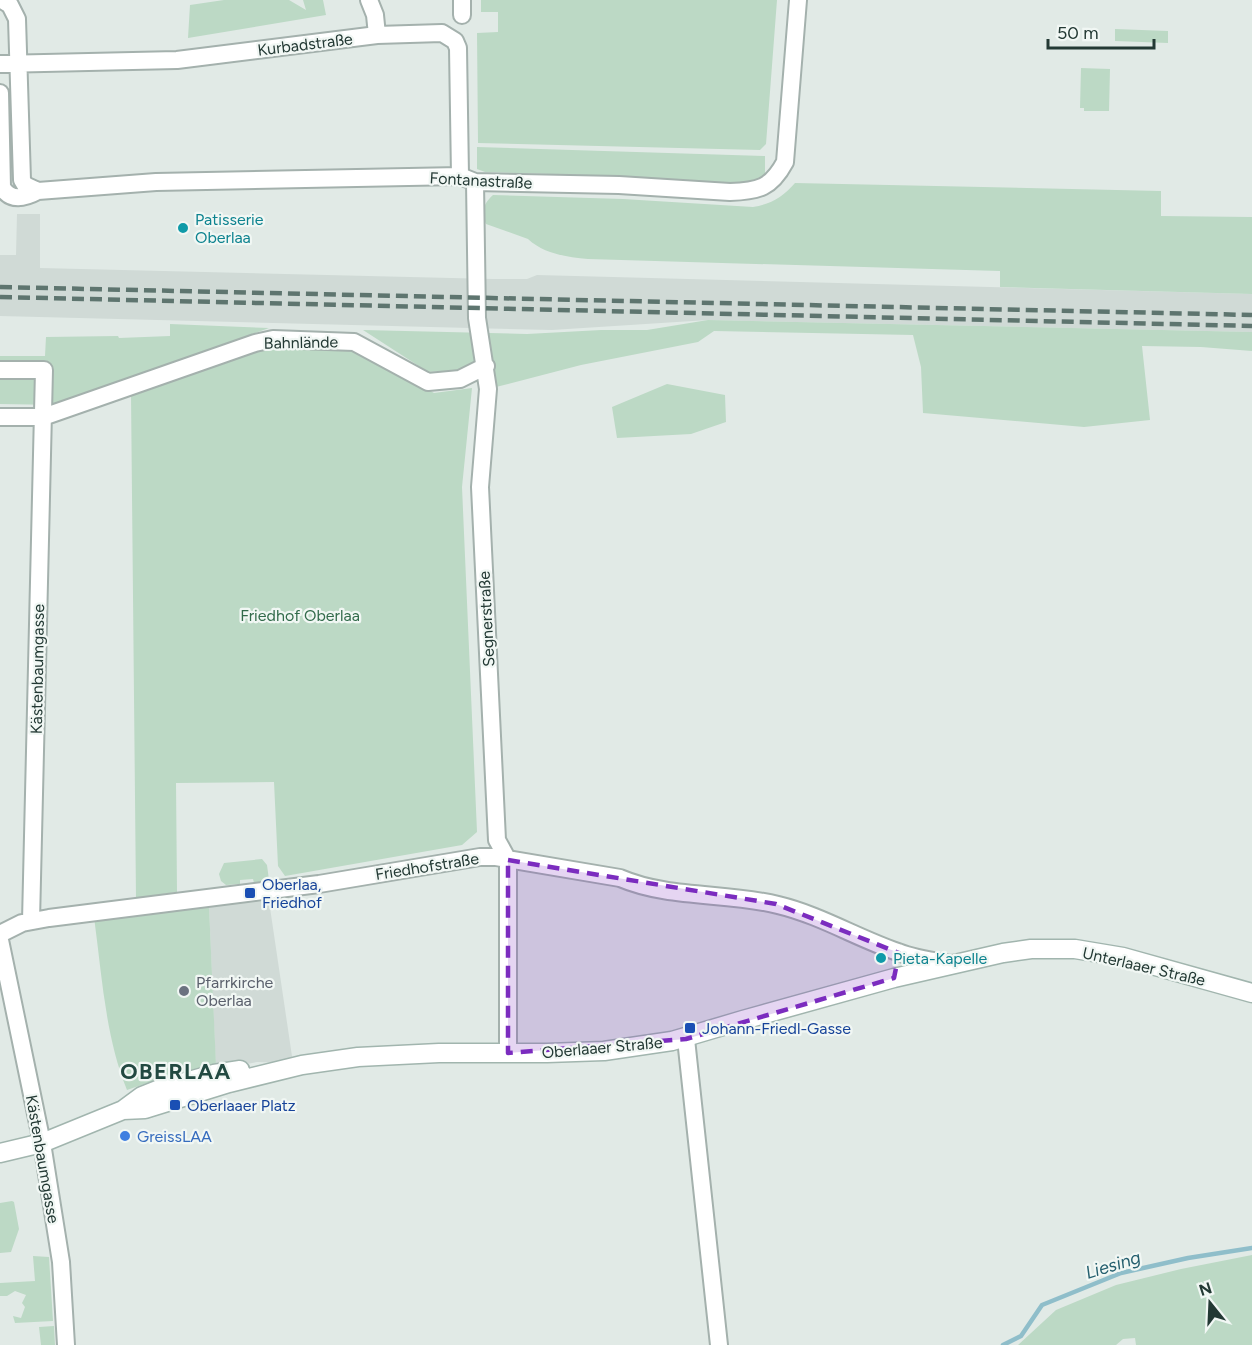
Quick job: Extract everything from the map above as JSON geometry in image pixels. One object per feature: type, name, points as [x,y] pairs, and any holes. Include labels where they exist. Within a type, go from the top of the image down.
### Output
[{"type":"main road","name":"Unterlaaer Straße","points":[[894,978],[1031,949],[1075,949],[1123,957],[1252,993]]},
{"type":"main road","name":"Oberlaaer Straße","points":[[42,1143],[123,1110],[145,1108],[229,1083],[302,1065],[410,1053],[604,1051],[686,1039],[743,1020],[894,978]]},
{"type":"main road","points":[[0,1153],[42,1143]]},
{"type":"street","points":[[2,0],[10,5],[17,19],[22,180],[25,185],[38,191]]},
{"type":"street","points":[[369,0],[375,15],[377,35]]},
{"type":"street","name":"Fontanastraße","points":[[38,191],[156,182],[468,179],[748,192],[765,187],[777,178],[785,162],[798,0]]},
{"type":"street","name":"Kurbadstraße","points":[[0,64],[177,60],[377,35],[442,33],[454,41],[458,48],[468,179]]},
{"type":"street","points":[[0,93],[2,187],[10,197],[27,197],[38,191]]},
{"type":"street","points":[[1,141],[20,141]]},
{"type":"street","name":"Segnerstraße","points":[[468,179],[477,318],[488,389],[480,487],[496,840],[508,860],[508,1053]]},
{"type":"street","name":"Bahnlände","points":[[0,417],[43,417],[273,339],[354,342],[428,382],[460,379],[486,366]]},
{"type":"street","name":"Kästenbaumgasse","points":[[0,370],[44,370],[31,921]]},
{"type":"street","name":"Friedhofstraße","points":[[0,934],[31,921],[319,884],[480,857],[620,878],[632,883],[678,891],[776,904],[814,917],[899,953],[952,964]]},
{"type":"street","name":"Kästenbaumgasse","points":[[0,940],[42,1143],[61,1262],[66,1345]]},
{"type":"street","points":[[894,978],[899,953]]},
{"type":"street","points":[[686,1039],[719,1345]]},
{"type":"highlighted area","points":[[508,860],[776,904],[899,953],[894,978],[686,1039],[508,1053]]},
{"type":"shaded area","points":[[17,214],[40,214],[40,268],[493,279],[527,279],[537,275],[1252,294],[1252,332],[708,320],[552,330],[0,316],[0,255],[16,255]]},
{"type":"shaded area","points":[[269,901],[293,1063],[257,1062],[216,1070],[209,906]]},
{"type":"green space","points":[[224,0],[289,0],[306,10],[303,0],[323,0],[326,15],[188,38],[190,5]]},
{"type":"green space","points":[[481,0],[777,0],[766,144],[760,150],[478,143],[477,33],[498,32],[498,12],[481,12]]},
{"type":"green space","points":[[1115,29],[1168,31],[1168,43],[1115,41]]},
{"type":"green space","points":[[1081,68],[1110,69],[1109,111],[1084,111],[1084,108],[1080,108]]},
{"type":"green space","points":[[477,147],[765,156],[765,176],[754,182],[739,184],[616,176],[485,172],[477,169]]},
{"type":"green space","points":[[795,183],[1161,191],[1161,216],[1252,217],[1252,294],[1000,287],[1000,271],[588,259],[548,251],[528,239],[486,224],[483,216],[485,205],[493,195],[623,199],[753,207],[776,199]]},
{"type":"green space","points":[[708,320],[1252,332],[1252,351],[1142,346],[1150,420],[1084,427],[923,413],[921,367],[913,335],[714,331],[698,342],[581,365],[496,387],[494,368],[428,372],[363,330],[527,334],[647,330]]},
{"type":"green space","points":[[170,324],[269,328],[59,405],[0,404],[0,356],[45,356],[46,337],[170,336]]},
{"type":"green space","name":"Friedhof Oberlaa","points":[[357,349],[434,393],[472,388],[462,487],[477,832],[462,845],[285,876],[278,866],[274,782],[176,783],[177,892],[136,898],[131,394],[253,350]]},
{"type":"green space","points":[[667,384],[725,395],[726,422],[691,434],[617,438],[612,407]]},
{"type":"green space","points":[[262,859],[267,865],[269,880],[254,883],[253,879],[240,880],[240,884],[226,885],[221,881],[219,874],[224,863]]},
{"type":"green space","points":[[209,906],[216,1065],[170,1075],[127,1090],[109,1027],[94,917]]},
{"type":"green space","points":[[12,1201],[19,1229],[11,1252],[0,1253],[0,1203]]},
{"type":"green space","points":[[1252,1255],[1252,1345],[1136,1345],[1135,1338],[1123,1339],[1116,1345],[1018,1345],[1056,1310],[1116,1285]]},
{"type":"green space","points":[[33,1256],[49,1257],[53,1321],[15,1323],[13,1316],[21,1318],[25,1307],[22,1303],[26,1295],[15,1291],[7,1296],[0,1296],[0,1283],[35,1281]]},
{"type":"green space","points":[[54,1326],[55,1345],[41,1345],[39,1327]]},
{"type":"waterway","name":"Liesing","points":[[1003,1345],[1021,1336],[1042,1305],[1121,1273],[1188,1258],[1252,1248]]},
{"type":"railway","points":[[0,287],[1252,315]]},
{"type":"railway","points":[[0,297],[1252,326]]},
{"type":"place","name":"Patisserie Oberlaa","points":[[183,228]]},
{"type":"place","name":"Oberlaa, Friedhof","points":[[250,893]]},
{"type":"place","name":"Pieta-Kapelle","points":[[881,958]]},
{"type":"place","name":"Pfarrkirche Oberlaa","points":[[184,991]]},
{"type":"place","name":"Johann-Friedl-Gasse","points":[[690,1028]]},
{"type":"place","name":"Oberlaaer Platz","points":[[175,1105]]},
{"type":"place","name":"GreissLAA","points":[[125,1136]]},
{"type":"district","name":"OBERLAA","points":[[176,1071]]}]
